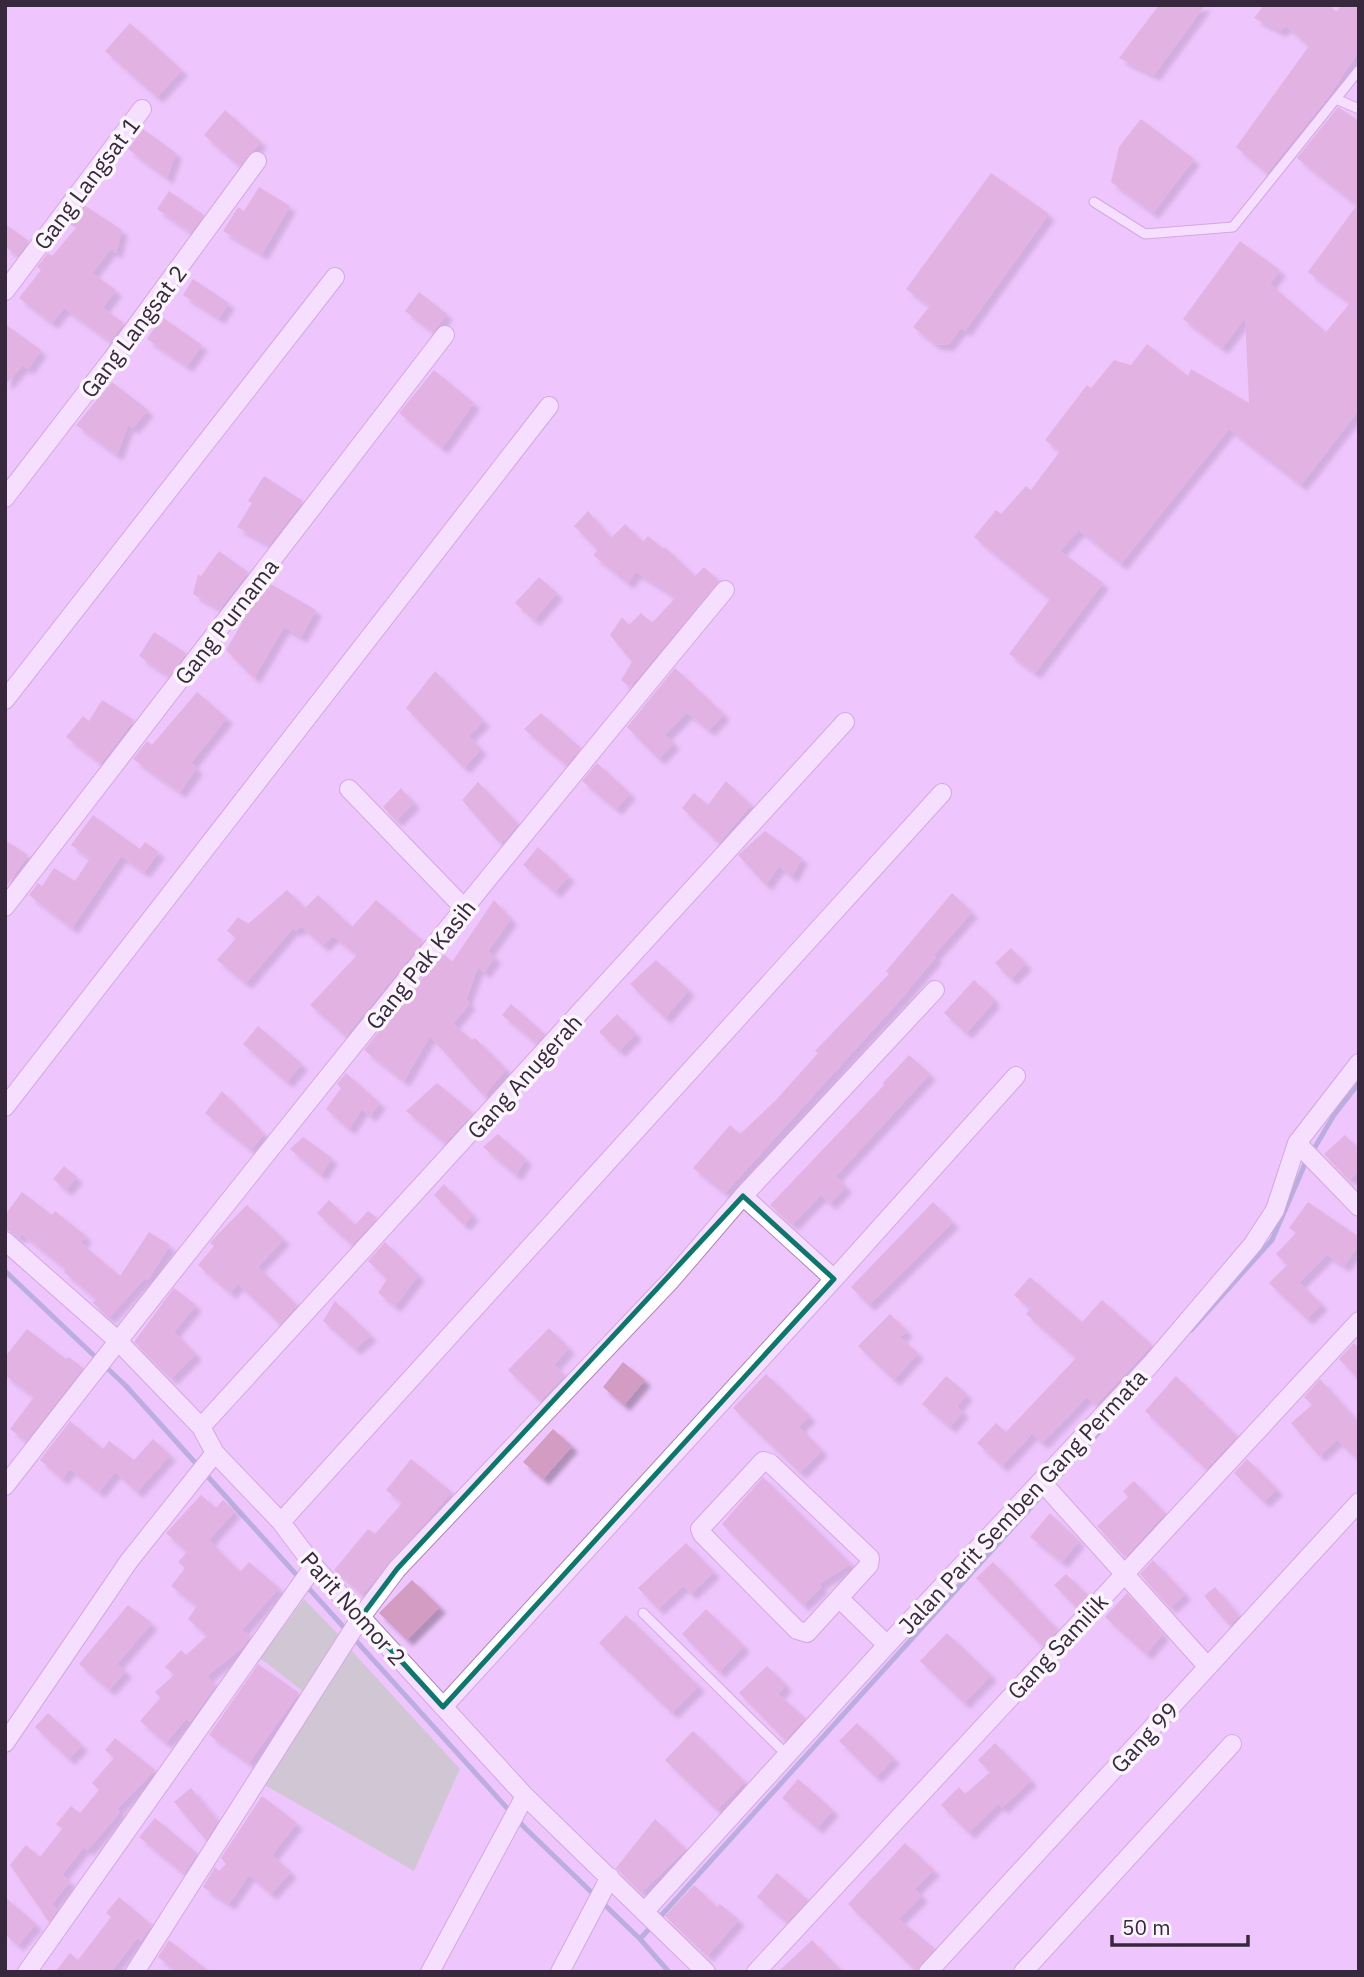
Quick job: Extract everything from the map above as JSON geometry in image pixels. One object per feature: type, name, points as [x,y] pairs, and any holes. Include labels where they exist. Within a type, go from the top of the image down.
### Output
[{"type":"street","name":"Gang Langsat 1","points":[[5,291],[142,109]]},
{"type":"street","name":"Gang Langsat 2","points":[[5,498],[113,359],[257,161]]},
{"type":"street","points":[[5,700],[335,277]]},
{"type":"street","name":"Gang Purnama","points":[[5,906],[446,335]]},
{"type":"street","points":[[5,1107],[549,406]]},
{"type":"street","name":"Gang Pak Kasih","points":[[5,1486],[116,1340],[726,590]]},
{"type":"street","name":"Gang Anugerah","points":[[201,1427],[845,722]]},
{"type":"street","points":[[349,789],[465,909]]},
{"type":"street","points":[[281,1522],[942,793]]},
{"type":"street","points":[[135,1972],[361,1617],[397,1569],[671,1280],[743,1196],[935,990]]},
{"type":"street","name":"Jalan Parit Semben Gang Permata","points":[[645,1911],[887,1645],[1151,1364],[1253,1244],[1275,1210],[1297,1143],[1359,1063]]},
{"type":"street","points":[[443,1707],[1016,1076]]},
{"type":"street","points":[[1297,1143],[1359,1207]]},
{"type":"street","points":[[743,1196],[834,1279]]},
{"type":"street","name":"Parit Nomor 2","points":[[5,1241],[116,1340],[201,1427],[215,1453],[281,1522],[314,1566],[525,1796],[706,1972]]},
{"type":"street","name":"Gang Samilik","points":[[756,1972],[1359,1321]]},
{"type":"street","points":[[5,1743],[129,1561],[215,1453]]},
{"type":"street","points":[[758,1463],[770,1463],[870,1558],[869,1565],[839,1598],[811,1630],[802,1633],[702,1534],[703,1523],[758,1463]]},
{"type":"street","points":[[1041,1481],[1208,1667]]},
{"type":"street","name":"Gang 99","points":[[928,1972],[1359,1502]]},
{"type":"street","points":[[27,1972],[314,1566]]},
{"type":"street","points":[[839,1598],[887,1645]]},
{"type":"street","points":[[1023,1972],[1232,1744]]},
{"type":"street","points":[[430,1972],[525,1796]]},
{"type":"street","points":[[559,1972],[610,1877]]},
{"type":"lane","points":[[1094,202],[1145,234],[1233,227],[1359,70]]},
{"type":"lane","points":[[1336,99],[1359,109]]},
{"type":"lane","points":[[643,1613],[788,1756]]},
{"type":"highlighted area","points":[[743,1196],[834,1279],[443,1707],[361,1617],[397,1569]]},
{"type":"green space","points":[[304,1599],[338,1634],[305,1693],[260,1658]]},
{"type":"green space","points":[[351,1650],[460,1769],[414,1871],[263,1784]]},
{"type":"building","points":[[1159,5],[1205,5],[1154,75],[1119,58]]},
{"type":"building","points":[[1264,5],[1329,5],[1336,12],[1342,5],[1359,5],[1359,51],[1328,97],[1267,173],[1236,147],[1309,46],[1286,26],[1280,31],[1254,18]]},
{"type":"building","points":[[130,23],[182,70],[157,97],[105,51]]},
{"type":"building","points":[[1338,107],[1359,121],[1359,410],[1301,485],[1229,429],[1121,564],[1079,530],[1060,551],[1103,583],[1035,673],[1009,654],[1050,599],[974,537],[996,510],[1001,514],[1026,486],[1031,490],[1060,451],[1045,440],[1087,385],[1091,388],[1114,360],[1131,365],[1147,344],[1188,376],[1191,369],[1249,403],[1245,318],[1222,348],[1183,319],[1240,241],[1280,270],[1270,284],[1326,332],[1350,303],[1308,272],[1357,205],[1297,158]]},
{"type":"building","points":[[225,110],[261,142],[239,166],[204,135]]},
{"type":"building","points":[[1141,119],[1194,159],[1153,213],[1111,182],[1119,147]]},
{"type":"building","points":[[143,129],[176,153],[167,178],[128,149]]},
{"type":"building","points":[[991,173],[1049,214],[965,331],[961,328],[948,345],[935,344],[913,327],[930,306],[906,289]]},
{"type":"building","points":[[259,187],[290,206],[262,254],[223,231],[238,207],[244,211]]},
{"type":"building","points":[[169,191],[204,215],[191,232],[157,209]]},
{"type":"building","points":[[84,205],[122,230],[116,253],[111,249],[92,273],[116,290],[103,308],[124,323],[110,341],[64,308],[52,323],[19,298],[41,270],[37,267],[48,253],[52,256],[76,228],[70,224]]},
{"type":"building","points":[[5,224],[29,241],[18,255],[5,247]]},
{"type":"building","points":[[193,279],[229,303],[219,318],[183,295]]},
{"type":"building","points":[[419,292],[447,314],[433,332],[405,311]]},
{"type":"building","points":[[162,317],[202,345],[187,366],[147,339]]},
{"type":"building","points":[[5,324],[41,350],[28,369],[23,365],[5,385]]},
{"type":"building","points":[[434,370],[474,403],[442,448],[399,413]]},
{"type":"building","points":[[112,382],[148,410],[133,428],[128,425],[117,455],[76,425]]},
{"type":"building","points":[[264,476],[303,501],[269,545],[237,527],[252,503],[248,501]]},
{"type":"building","points":[[588,511],[611,538],[625,524],[643,542],[648,536],[664,549],[665,547],[695,576],[704,567],[719,581],[630,687],[621,680],[632,662],[610,635],[622,617],[629,625],[641,613],[652,623],[676,597],[636,572],[628,583],[593,555],[598,550],[574,526]]},
{"type":"building","points":[[219,551],[248,572],[220,609],[193,594],[198,574],[201,576]]},
{"type":"building","points":[[539,577],[557,593],[534,620],[515,603]]},
{"type":"building","points":[[269,583],[316,610],[301,637],[284,627],[254,678],[226,650],[242,623],[239,621]]},
{"type":"building","points":[[154,632],[186,653],[169,676],[139,656]]},
{"type":"building","points":[[675,668],[724,714],[709,730],[687,713],[665,735],[674,743],[659,759],[627,727]]},
{"type":"building","points":[[435,671],[484,721],[469,736],[481,749],[464,768],[406,708]]},
{"type":"building","points":[[197,692],[227,718],[191,763],[197,768],[180,792],[133,759],[147,741],[152,745]]},
{"type":"building","points":[[102,700],[134,720],[101,763],[66,737],[83,716],[89,721]]},
{"type":"building","points":[[541,713],[581,748],[566,765],[524,729]]},
{"type":"building","points":[[597,763],[630,793],[616,809],[582,781]]},
{"type":"building","points":[[726,781],[751,805],[719,843],[682,808],[694,793],[708,805]]},
{"type":"building","points":[[478,782],[518,824],[505,840],[499,842],[462,800]]},
{"type":"building","points":[[401,788],[414,803],[396,821],[383,807]]},
{"type":"building","points":[[93,815],[140,849],[145,842],[159,852],[144,872],[121,856],[72,928],[29,895],[38,883],[42,886],[54,868],[75,881],[90,858],[71,845]]},
{"type":"building","points":[[765,831],[802,858],[792,877],[779,866],[766,885],[738,855]]},
{"type":"building","points":[[5,840],[28,855],[5,888]]},
{"type":"building","points":[[538,847],[569,876],[555,892],[523,865]]},
{"type":"building","points":[[287,890],[305,908],[318,895],[352,927],[376,900],[423,941],[346,1036],[310,1005],[357,955],[333,936],[323,946],[301,926],[296,931],[293,928],[246,983],[217,960],[236,938],[227,931],[238,917],[248,924]]},
{"type":"building","points":[[952,893],[972,912],[934,955],[936,957],[901,999],[725,1193],[693,1168],[730,1125],[740,1134],[775,1101],[818,1053],[815,1051],[889,974],[886,971]]},
{"type":"building","points":[[494,900],[511,919],[488,951],[495,957],[484,973],[478,967],[466,1000],[470,1003],[453,1024],[472,1040],[475,1038],[506,1069],[484,1096],[430,1036],[404,1081],[364,1050],[440,956],[445,955],[452,962]]},
{"type":"building","points":[[1011,948],[1026,964],[1011,979],[995,963]]},
{"type":"building","points":[[656,960],[689,990],[665,1018],[630,984]]},
{"type":"building","points":[[974,980],[993,998],[993,1003],[966,1033],[944,1013]]},
{"type":"building","points":[[511,1004],[545,1034],[536,1043],[502,1015]]},
{"type":"building","points":[[617,1014],[636,1034],[619,1051],[599,1032]]},
{"type":"building","points":[[258,1026],[302,1064],[287,1082],[243,1044]]},
{"type":"building","points":[[909,1055],[930,1074],[836,1176],[846,1187],[830,1204],[821,1195],[792,1225],[770,1205]]},
{"type":"building","points":[[346,1073],[380,1103],[370,1116],[362,1109],[349,1129],[326,1109],[341,1088],[337,1084]]},
{"type":"building","points":[[437,1083],[473,1113],[445,1143],[406,1111]]},
{"type":"building","points":[[222,1091],[264,1134],[251,1150],[205,1113]]},
{"type":"building","points":[[498,1134],[526,1159],[516,1175],[483,1147]]},
{"type":"building","points":[[1345,1135],[1359,1149],[1359,1171],[1349,1180],[1324,1154]]},
{"type":"building","points":[[303,1137],[332,1158],[321,1175],[290,1149]]},
{"type":"building","points":[[64,1166],[77,1177],[66,1190],[53,1179]]},
{"type":"building","points":[[444,1184],[473,1215],[464,1225],[434,1195]]},
{"type":"building","points":[[22,1192],[52,1215],[55,1211],[86,1236],[81,1243],[120,1276],[149,1232],[170,1245],[148,1280],[145,1278],[109,1318],[93,1303],[96,1299],[64,1272],[66,1269],[22,1234],[19,1238],[5,1228],[5,1215]]},
{"type":"building","points":[[329,1200],[355,1225],[368,1211],[377,1218],[352,1245],[317,1213]]},
{"type":"building","points":[[933,1202],[953,1222],[869,1305],[851,1287]]},
{"type":"building","points":[[1308,1202],[1359,1237],[1359,1245],[1344,1266],[1327,1255],[1299,1283],[1322,1304],[1307,1319],[1269,1283],[1287,1265],[1276,1254],[1296,1233],[1289,1228]]},
{"type":"building","points":[[247,1205],[284,1239],[258,1267],[297,1305],[280,1324],[238,1284],[230,1293],[198,1265],[214,1246],[210,1243]]},
{"type":"building","points":[[385,1242],[419,1275],[395,1306],[378,1293],[387,1279],[368,1261]]},
{"type":"building","points":[[1030,1277],[1082,1322],[1102,1300],[1152,1345],[1096,1405],[1087,1397],[1042,1443],[1032,1434],[1002,1466],[977,1443],[996,1423],[1006,1432],[1076,1358],[1026,1314],[1030,1309],[1014,1295]]},
{"type":"building","points":[[174,1288],[196,1305],[174,1332],[196,1354],[171,1379],[134,1342]]},
{"type":"building","points":[[335,1301],[371,1335],[355,1349],[323,1321]]},
{"type":"building","points":[[890,1314],[907,1331],[900,1337],[918,1353],[894,1380],[858,1346]]},
{"type":"building","points":[[549,1328],[569,1348],[554,1365],[565,1375],[540,1401],[508,1370]]},
{"type":"building","points":[[27,1329],[66,1359],[69,1357],[83,1368],[26,1441],[10,1429],[34,1397],[5,1375],[5,1357]]},
{"type":"building","points":[[1354,1343],[1359,1349],[1359,1380],[1339,1359]]},
{"type":"building","points":[[623,1362],[645,1380],[624,1405],[603,1387]]},
{"type":"building","points":[[766,1374],[810,1416],[799,1427],[822,1450],[800,1473],[733,1408]]},
{"type":"building","points":[[946,1376],[967,1394],[957,1406],[963,1412],[950,1427],[922,1404]]},
{"type":"building","points":[[1176,1376],[1237,1436],[1206,1469],[1145,1411]]},
{"type":"building","points":[[1320,1379],[1359,1423],[1359,1461],[1337,1440],[1319,1456],[1291,1423],[1312,1405],[1304,1397]]},
{"type":"building","points":[[70,1421],[103,1449],[109,1441],[134,1460],[153,1439],[170,1455],[137,1492],[115,1472],[99,1492],[70,1469],[62,1479],[40,1460]]},
{"type":"building","points":[[553,1429],[572,1446],[543,1479],[523,1462]]},
{"type":"building","points":[[411,1459],[452,1492],[362,1595],[334,1570],[368,1529],[375,1534],[402,1503],[386,1490]]},
{"type":"building","points":[[1247,1459],[1277,1489],[1264,1502],[1234,1473]]},
{"type":"building","points":[[763,1477],[851,1564],[819,1584],[822,1587],[803,1605],[722,1524]]},
{"type":"building","points":[[1134,1481],[1165,1513],[1125,1557],[1097,1526],[1128,1497],[1123,1491]]},
{"type":"building","points":[[201,1495],[216,1508],[223,1500],[235,1511],[209,1540],[240,1572],[249,1562],[279,1588],[242,1630],[250,1637],[242,1648],[207,1676],[216,1685],[190,1722],[186,1719],[166,1743],[140,1721],[160,1698],[155,1692],[174,1675],[165,1667],[181,1650],[186,1655],[207,1636],[188,1619],[197,1606],[171,1586],[185,1568],[178,1562],[187,1552],[166,1533]]},
{"type":"building","points":[[1050,1513],[1079,1541],[1062,1562],[1030,1537]]},
{"type":"building","points":[[686,1543],[714,1572],[691,1594],[683,1586],[658,1609],[638,1588]]},
{"type":"building","points":[[1153,1560],[1185,1594],[1170,1608],[1140,1574]]},
{"type":"building","points":[[993,1562],[1058,1630],[1042,1646],[976,1578]]},
{"type":"building","points":[[1066,1574],[1089,1596],[1077,1608],[1054,1585]]},
{"type":"building","points":[[412,1580],[440,1607],[407,1640],[379,1613]]},
{"type":"building","points":[[1215,1587],[1239,1616],[1229,1625],[1204,1596]]},
{"type":"building","points":[[1127,1593],[1163,1634],[1146,1654],[1105,1617]]},
{"type":"building","points":[[128,1605],[152,1623],[117,1664],[126,1671],[109,1690],[79,1664]]},
{"type":"building","points":[[706,1609],[744,1646],[719,1672],[682,1634]]},
{"type":"building","points":[[626,1615],[699,1686],[672,1713],[599,1643]]},
{"type":"building","points":[[947,1633],[991,1675],[964,1703],[920,1661]]},
{"type":"building","points":[[258,1664],[299,1693],[249,1763],[209,1735]]},
{"type":"building","points":[[767,1666],[786,1685],[778,1694],[805,1718],[785,1740],[739,1693]]},
{"type":"building","points":[[48,1713],[82,1745],[69,1759],[35,1727]]},
{"type":"building","points":[[857,1723],[894,1758],[876,1777],[839,1741]]},
{"type":"building","points":[[693,1731],[745,1782],[717,1810],[665,1760]]},
{"type":"building","points":[[115,1738],[155,1770],[117,1809],[120,1812],[88,1850],[84,1847],[62,1875],[70,1882],[52,1904],[57,1910],[49,1922],[10,1865],[26,1845],[40,1857],[62,1829],[56,1824],[71,1806],[80,1813],[99,1790],[92,1783],[114,1758],[105,1750]]},
{"type":"building","points":[[995,1743],[1031,1780],[1002,1808],[998,1804],[969,1833],[941,1805],[959,1787],[965,1794],[990,1772],[978,1760]]},
{"type":"building","points":[[798,1779],[833,1810],[817,1828],[782,1798]]},
{"type":"building","points":[[191,1788],[218,1821],[206,1840],[174,1802]]},
{"type":"building","points":[[262,1796],[297,1823],[272,1855],[291,1872],[271,1894],[249,1875],[229,1904],[203,1887],[215,1867],[219,1871],[226,1864],[221,1858]]},
{"type":"building","points":[[155,1818],[197,1853],[184,1874],[139,1837]]},
{"type":"building","points":[[655,1819],[686,1849],[641,1893],[616,1868]]},
{"type":"building","points":[[905,1843],[934,1870],[915,1889],[922,1896],[899,1919],[934,1948],[917,1972],[848,1904]]},
{"type":"building","points":[[777,1873],[808,1900],[787,1922],[757,1897]]},
{"type":"building","points":[[694,1885],[717,1907],[720,1904],[739,1920],[707,1956],[665,1916]]},
{"type":"building","points":[[5,1897],[36,1924],[18,1945],[5,1934]]},
{"type":"building","points":[[119,1897],[152,1925],[141,1941],[137,1938],[111,1972],[55,1972],[70,1953],[78,1960],[111,1917],[106,1913]]},
{"type":"building","points":[[169,1940],[210,1972],[177,1972],[158,1957]]},
{"type":"building","points":[[812,1940],[842,1972],[778,1972]]},
{"type":"waterway","points":[[1191,1330],[1272,1240],[1305,1164],[1334,1115],[1359,1083]]},
{"type":"waterway","points":[[5,1271],[126,1386],[525,1828],[640,1939],[669,1972]]},
{"type":"waterway","points":[[640,1939],[1119,1410]]}]
